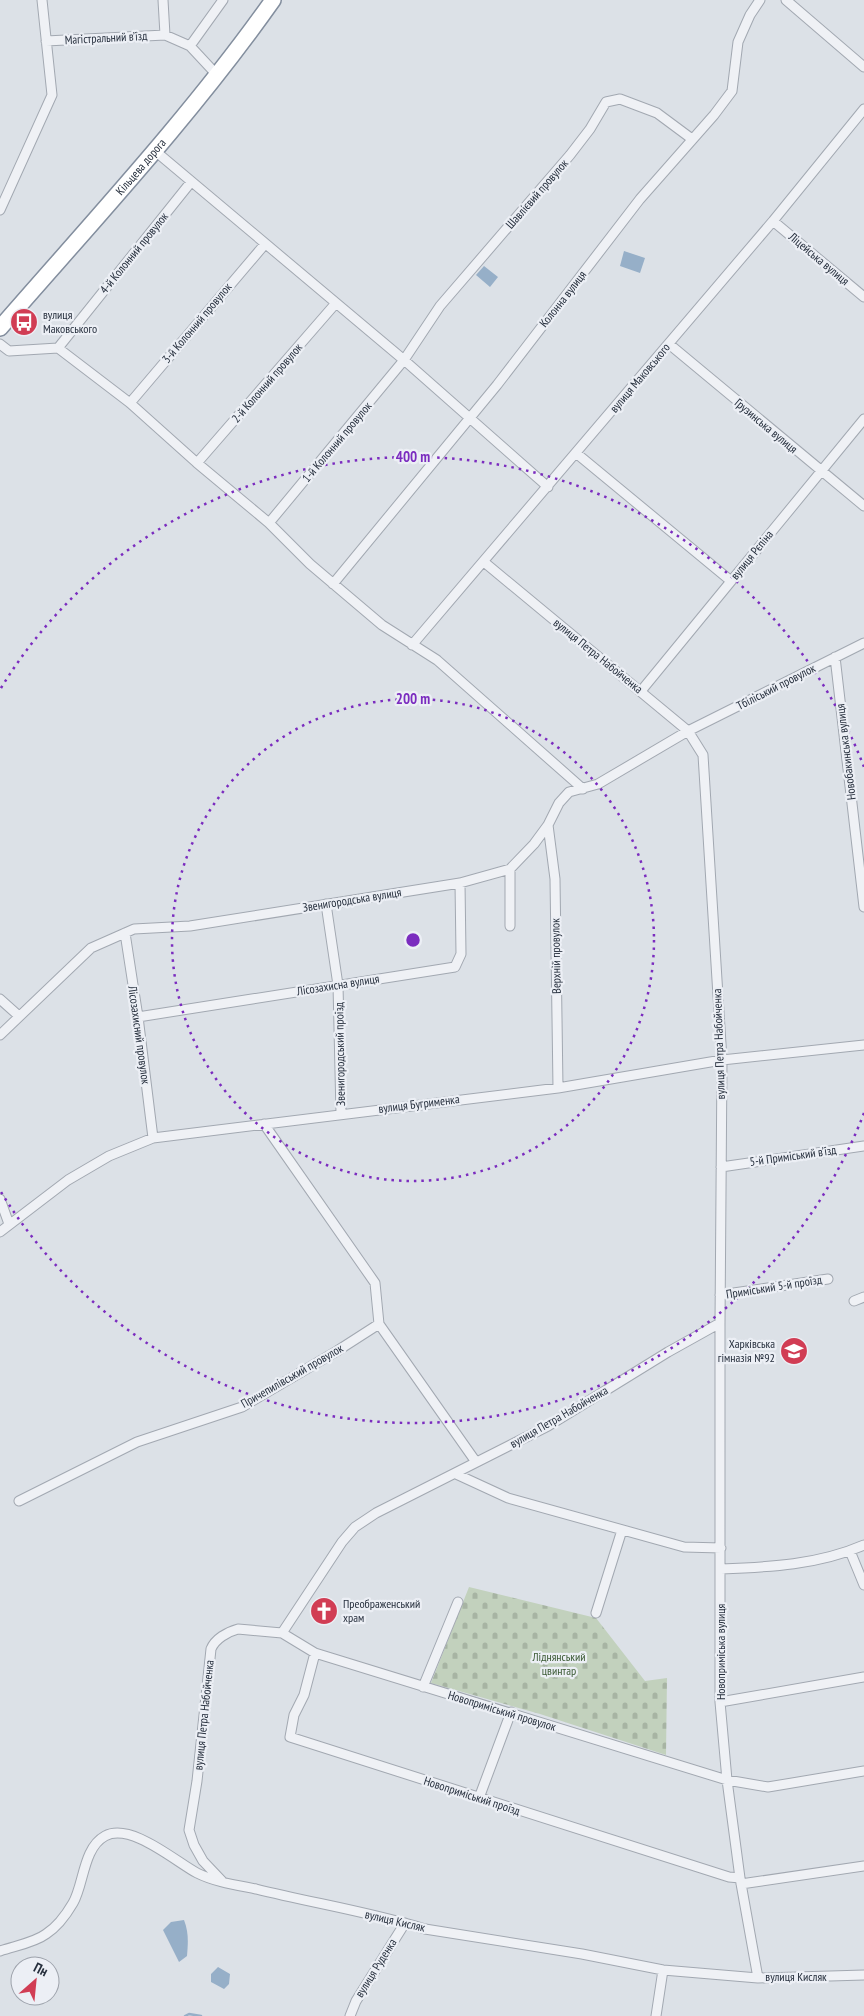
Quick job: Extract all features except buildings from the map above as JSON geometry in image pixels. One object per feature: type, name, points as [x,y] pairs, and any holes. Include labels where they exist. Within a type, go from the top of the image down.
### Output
[{"type":"highway","name":"Кільцева дорога","points":[[0,328],[217,75],[273,0]]},
{"type":"street","points":[[0,210],[52,95],[42,0]]},
{"type":"street","points":[[163,0],[165,35],[190,46],[217,75]]},
{"type":"street","points":[[190,46],[223,0]]},
{"type":"street","name":"Колонна вулиця","points":[[334,584],[497,385],[640,199],[714,115],[732,91],[738,42],[750,15],[760,0]]},
{"type":"street","points":[[786,0],[864,67]]},
{"type":"street","name":"Магістральний в’їзд","points":[[46,41],[165,35]]},
{"type":"street","name":"Шавлієвий провулок","points":[[404,360],[440,306],[570,155],[590,129],[606,102],[620,99],[657,113],[692,139]]},
{"type":"street","name":"вулиця Маковського","points":[[412,645],[773,221],[864,109]]},
{"type":"street","points":[[154,150],[404,360],[548,487]]},
{"type":"street","name":"4-й Колонний провулок","points":[[58,348],[191,182]]},
{"type":"street","name":"Ліцейська вулиця","points":[[773,221],[864,297]]},
{"type":"street","name":"3-й Колонний провулок","points":[[130,403],[265,244]]},
{"type":"street","name":"2-й Колонний провулок","points":[[197,463],[336,303]]},
{"type":"street","points":[[0,344],[9,351],[58,348],[130,403],[269,524],[310,564],[382,625],[437,660],[583,789]]},
{"type":"street","name":"Грузинська вулиця","points":[[669,344],[864,506]]},
{"type":"street","name":"1-й Колонний провулок","points":[[269,524],[404,360]]},
{"type":"street","name":"вулиця Рєпіна","points":[[641,691],[864,419]]},
{"type":"street","points":[[576,454],[731,581]]},
{"type":"street","name":"вулиця Петра Набойченка","points":[[222,1881],[203,1861],[194,1846],[189,1830],[197,1781],[210,1649],[214,1643],[231,1631],[238,1629],[282,1633],[342,1542],[355,1527],[376,1513],[548,1426],[668,1352],[720,1323],[722,1060],[702,755],[688,731],[484,562]]},
{"type":"street","name":"Тбіліський провулок","points":[[688,731],[864,643]]},
{"type":"street","name":"Новобакинська вулиця","points":[[835,657],[864,907]]},
{"type":"street","points":[[510,926],[510,869],[534,844],[548,825],[559,804],[570,792],[598,784],[688,731]]},
{"type":"street","name":"Верхній провулок","points":[[548,825],[554,879],[558,1088]]},
{"type":"street","name":"Звенигородська вулиця","points":[[0,1034],[91,948],[134,929],[190,926],[460,883],[510,869]]},
{"type":"street","name":"Лісозахисна вулиця","points":[[138,1017],[455,966],[461,954],[460,883]]},
{"type":"street","name":"Звенигородський проїзд","points":[[326,904],[338,985],[341,1114]]},
{"type":"street","name":"Лісозахисний провулок","points":[[124,933],[138,1017],[153,1138]]},
{"type":"street","points":[[0,999],[19,1016]]},
{"type":"street","name":"вулиця Бугрименка","points":[[0,1232],[68,1180],[109,1156],[153,1138],[558,1088],[722,1060],[864,1044]]},
{"type":"street","points":[[264,1124],[375,1283],[379,1324],[476,1462]]},
{"type":"street","name":"5-й Приміський в’їзд","points":[[721,1167],[864,1146]]},
{"type":"street","points":[[0,1199],[9,1224]]},
{"type":"street","name":"Приміський 5-й проїзд","points":[[720,1295],[828,1279]]},
{"type":"street","points":[[854,1301],[864,1297]]},
{"type":"street","name":"Новоприміська вулиця","points":[[720,1323],[720,1702],[727,1780],[741,1881],[758,1978]]},
{"type":"street","name":"Причепилівський провулок","points":[[19,1501],[137,1442],[242,1406],[337,1351],[379,1324]]},
{"type":"street","points":[[456,1474],[508,1498],[622,1530],[684,1547],[721,1548]]},
{"type":"street","points":[[596,1613],[622,1530]]},
{"type":"street","points":[[721,1569],[787,1566],[850,1551],[864,1545]]},
{"type":"street","points":[[850,1551],[864,1585]]},
{"type":"street","points":[[423,1687],[458,1602]]},
{"type":"street","name":"Новоприміський провулок","points":[[282,1633],[315,1653],[727,1780],[768,1787],[864,1771]]},
{"type":"street","name":"Новоприміський проїзд","points":[[315,1653],[304,1695],[294,1715],[290,1737],[741,1881]]},
{"type":"street","points":[[720,1702],[864,1677]]},
{"type":"street","points":[[478,1798],[511,1712]]},
{"type":"street","name":"вулиця Кисляк","points":[[0,1951],[45,1936],[58,1925],[74,1902],[88,1858],[94,1848],[106,1836],[120,1834],[136,1837],[163,1851],[196,1873],[222,1881],[405,1922],[425,1929],[582,1954],[664,1970],[758,1978],[864,1975]]},
{"type":"street","points":[[741,1881],[864,1866]]},
{"type":"street","name":"вулиця Руденка","points":[[350,2016],[356,2001],[405,1922]]},
{"type":"street","points":[[656,2016],[664,1970]]},
{"type":"green space","name":"Ліднянський цвинтар","points":[[469,1587],[596,1618],[645,1681],[667,1678],[666,1755],[540,1714],[431,1683]]},
{"type":"water","points":[[624,251],[645,258],[640,273],[620,266]]},
{"type":"water","points":[[484,266],[498,277],[490,287],[476,275]]},
{"type":"water","points":[[184,1920],[188,1942],[187,1956],[179,1962],[163,1930],[171,1922]]},
{"type":"water","points":[[218,1967],[230,1974],[229,1984],[224,1989],[211,1982],[211,1974]]},
{"type":"waterway","points":[[185,2016],[189,2014],[201,2016]]},
{"type":"place","name":"вулиця Маковського","points":[[24,322]]},
{"type":"place","name":"Харківська гімназія №92","points":[[794,1351]]},
{"type":"place","name":"Преображенський храм","points":[[324,1611]]}]
